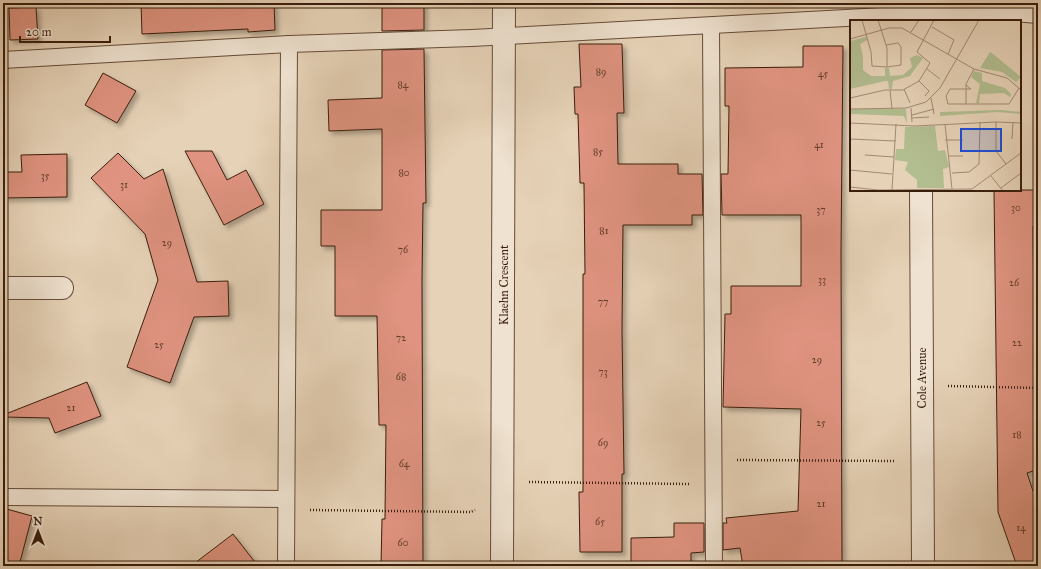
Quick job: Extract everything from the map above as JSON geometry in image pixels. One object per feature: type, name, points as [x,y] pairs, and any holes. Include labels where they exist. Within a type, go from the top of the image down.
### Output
[{"type":"street","name":"Klaehn Crescent","points":[[502,566],[504,496],[504,3]]},
{"type":"street","name":"Cole Avenue","points":[[921,191],[923,566]]},
{"type":"street","points":[[3,288],[62,288]]},
{"type":"lane","points":[[3,60],[289,44],[712,26],[920,12],[1013,13],[1038,15]]},
{"type":"lane","points":[[712,26],[714,566]]},
{"type":"lane","points":[[286,566],[289,44]]},
{"type":"lane","points":[[3,497],[286,504]]},
{"type":"path","points":[[944,386],[1038,388]]},
{"type":"path","points":[[714,459],[895,462],[922,433]]},
{"type":"path","points":[[286,504],[471,512],[504,496],[527,482],[713,484]]},
{"type":"building","points":[[141,3],[274,3],[275,30],[248,32],[248,29],[142,34]]},
{"type":"building","points":[[382,3],[424,3],[424,30],[382,31]]},
{"type":"building","points":[[36,7],[38,39],[10,40],[9,8]]},
{"type":"building","points":[[579,44],[622,44],[624,113],[617,113],[618,164],[678,164],[678,174],[702,174],[703,215],[692,215],[692,225],[623,225],[622,330],[624,474],[622,474],[622,552],[580,552],[579,492],[583,492],[583,274],[585,274],[584,183],[580,183],[578,114],[575,114],[574,87],[581,87]]},
{"type":"building","points":[[803,46],[843,46],[841,250],[842,566],[743,566],[740,548],[723,550],[723,523],[727,523],[726,518],[798,511],[801,409],[723,407],[725,314],[731,314],[731,286],[801,286],[801,215],[722,215],[721,174],[728,174],[729,106],[725,106],[725,68],[803,67]]},
{"type":"building","points":[[424,49],[426,203],[423,203],[422,280],[423,566],[381,566],[382,519],[385,519],[386,425],[379,425],[377,316],[335,316],[335,246],[321,246],[321,210],[382,210],[382,129],[329,131],[328,100],[382,98],[382,50]]},
{"type":"building","points":[[103,73],[136,91],[117,123],[85,105]]},
{"type":"building","points":[[185,151],[212,151],[227,180],[246,170],[264,204],[224,225]]},
{"type":"building","points":[[118,153],[144,179],[163,169],[197,282],[228,281],[229,316],[194,317],[170,383],[127,367],[158,280],[145,234],[91,178]]},
{"type":"building","points":[[67,154],[67,197],[3,198],[3,172],[22,172],[21,155]]},
{"type":"building","points":[[1038,190],[1038,226],[1033,226],[1034,316],[1038,316],[1036,470],[1027,473],[1038,506],[1038,566],[1017,566],[998,512],[994,191]]},
{"type":"building","points":[[87,382],[101,416],[55,433],[49,418],[3,417],[3,415]]},
{"type":"building","points":[[3,508],[32,516],[19,566],[3,566]]},
{"type":"building","points":[[674,523],[704,523],[704,552],[691,553],[691,564],[631,564],[631,538],[674,537]]},
{"type":"building","points":[[233,534],[258,566],[191,566]]}]
